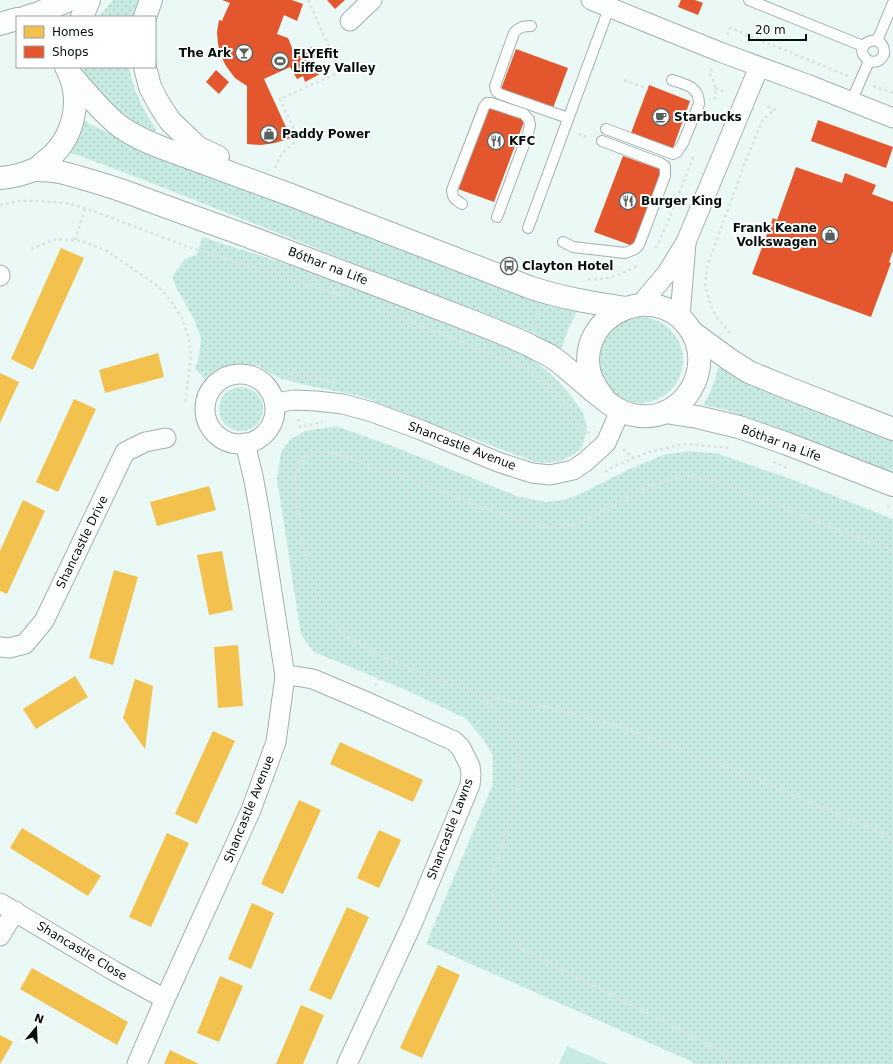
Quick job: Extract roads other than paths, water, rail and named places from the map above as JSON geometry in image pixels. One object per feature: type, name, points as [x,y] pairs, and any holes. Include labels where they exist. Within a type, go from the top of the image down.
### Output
[{"type":"street","points":[[29,16],[69,0]]},
{"type":"street","points":[[82,16],[89,0]]},
{"type":"street","points":[[145,16],[151,0]]},
{"type":"street","points":[[350,21],[372,0]]},
{"type":"street","points":[[591,0],[720,52],[893,118]]},
{"type":"street","points":[[0,25],[16,19]]},
{"type":"street","points":[[0,25],[16,29]]},
{"type":"street","points":[[612,405],[594,385],[589,370],[589,354],[593,338],[601,325],[613,314],[633,306],[667,273],[686,242],[759,67]]},
{"type":"street","points":[[145,68],[150,87],[170,121],[197,147],[291,195]]},
{"type":"street","points":[[68,71],[106,115],[118,125],[160,147],[291,195],[540,291],[588,303],[654,306],[668,310],[730,360],[749,372],[893,429]]},
{"type":"street","points":[[0,178],[20,176],[34,170],[51,158],[64,142],[73,122],[75,101],[74,87],[68,71]]},
{"type":"street","name":"Bóthar na Life","points":[[34,170],[58,172],[101,183],[325,264],[508,336],[552,357],[612,405],[635,416],[650,416],[665,412],[678,405],[689,394],[697,379],[700,363],[698,347],[686,325]]},
{"type":"street","points":[[686,242],[686,325]]},
{"type":"street","points":[[234,374],[246,374],[265,384],[272,393],[275,403],[275,414],[271,425],[265,434],[256,440],[245,443],[235,443],[225,440],[216,434],[206,415],[206,404],[209,394],[215,385],[224,378],[234,374]]},
{"type":"street","name":"Shancastle Avenue","points":[[275,403],[294,400],[316,400],[343,404],[372,412],[421,430],[498,462],[532,473],[550,475],[572,470],[606,443],[612,405]]},
{"type":"street","name":"Bóthar na Life","points":[[665,412],[697,417],[739,427],[785,443],[889,495]]},
{"type":"street","name":"Shancastle Drive","points":[[0,647],[9,648],[25,644],[44,621],[126,452],[145,442],[166,438]]},
{"type":"street","name":"Shancastle Avenue","points":[[137,1064],[251,810],[276,742],[285,676],[259,508],[245,443]]},
{"type":"street","name":"Shancastle Lawns","points":[[285,676],[313,679],[454,741],[461,748],[470,766],[472,775],[470,785],[412,924],[347,1064]]},
{"type":"street","points":[[0,936],[7,907]]},
{"type":"street","name":"Shancastle Close","points":[[7,907],[114,971],[165,999]]},
{"type":"lane","points":[[749,0],[863,46]]},
{"type":"lane","points":[[877,41],[893,2]]},
{"type":"lane","points":[[528,228],[610,8]]},
{"type":"lane","points":[[531,26],[524,26],[514,33],[495,86],[496,91],[500,94],[568,118]]},
{"type":"lane","points":[[871,40],[877,41],[883,47],[884,54],[876,62],[869,62],[862,54],[863,46],[871,40]]},
{"type":"lane","points":[[882,57],[893,59]]},
{"type":"lane","points":[[851,102],[869,62]]},
{"type":"lane","points":[[606,129],[673,154],[677,152],[683,143],[699,104],[699,97],[696,91],[690,87],[672,80]]},
{"type":"lane","points":[[462,204],[454,198],[452,190],[484,107],[487,103],[491,103],[524,114],[529,120],[530,125],[528,134],[498,217]]},
{"type":"lane","points":[[563,242],[573,247],[625,253],[635,250],[639,245],[665,176],[665,166],[602,141]]},
{"type":"place","name":"The Ark","points":[[244,53]]},
{"type":"place","name":"FLYEfit Liffey Valley","points":[[280,61]]},
{"type":"place","name":"Starbucks","points":[[661,117]]},
{"type":"place","name":"Paddy Power","points":[[269,134]]},
{"type":"place","name":"KFC","points":[[496,141]]},
{"type":"place","name":"Burger King","points":[[628,201]]},
{"type":"place","name":"Frank Keane Volkswagen","points":[[830,235]]},
{"type":"place","name":"Clayton Hotel","points":[[509,266]]}]
